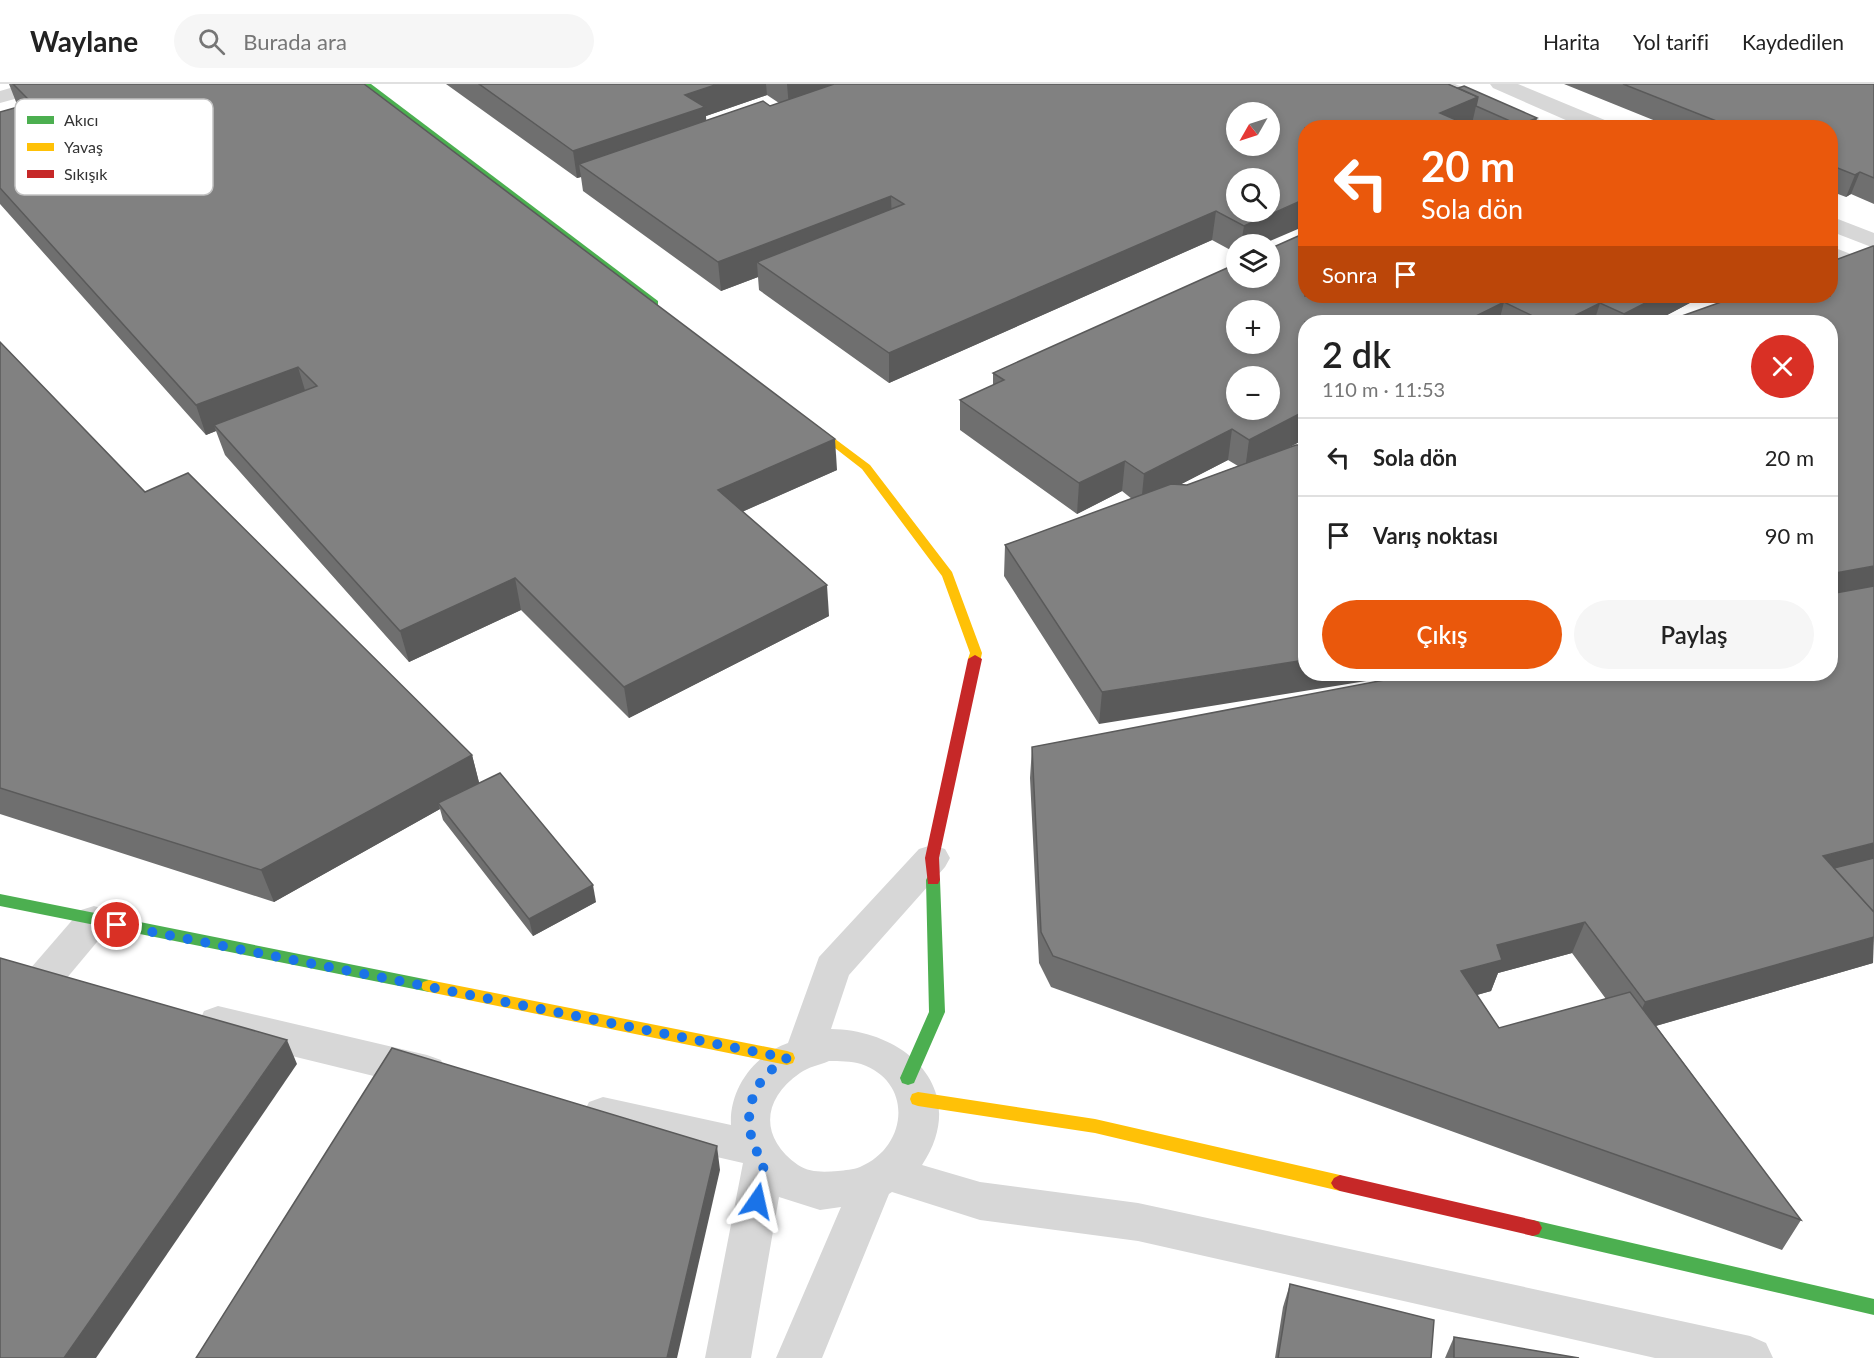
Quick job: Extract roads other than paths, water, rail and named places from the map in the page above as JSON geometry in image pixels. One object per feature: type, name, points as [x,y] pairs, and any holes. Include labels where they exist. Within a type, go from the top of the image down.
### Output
[{"type":"street","points":[[0,97],[48,84]]},
{"type":"street","points":[[366,84],[661,308]]},
{"type":"street","points":[[1438,84],[1521,120]]},
{"type":"street","points":[[1500,84],[1585,120]]},
{"type":"street","points":[[1838,226],[1874,241]]},
{"type":"street","points":[[1838,256],[1874,272]]},
{"type":"street","points":[[792,409],[866,467],[942,566],[948,575],[976,653],[932,858],[937,1012],[913,1088]]},
{"type":"street","points":[[796,1054],[832,968],[932,858]]},
{"type":"street","points":[[0,900],[796,1054]]},
{"type":"street","points":[[44,981],[94,920]]},
{"type":"street","points":[[181,1013],[457,1079]]},
{"type":"street","points":[[572,1107],[759,1156],[781,1177],[801,1186],[825,1191],[849,1190],[880,1178],[905,1157],[916,1138],[920,1118],[913,1088],[893,1062],[873,1051],[851,1046],[828,1045],[796,1054],[766,1076],[753,1098],[748,1123],[759,1156],[728,1358]]},
{"type":"street","points":[[913,1088],[1095,1126],[1874,1307]]},
{"type":"street","points":[[799,1358],[880,1178]]},
{"type":"street","points":[[880,1178],[980,1202],[1138,1222],[1750,1358]]}]
